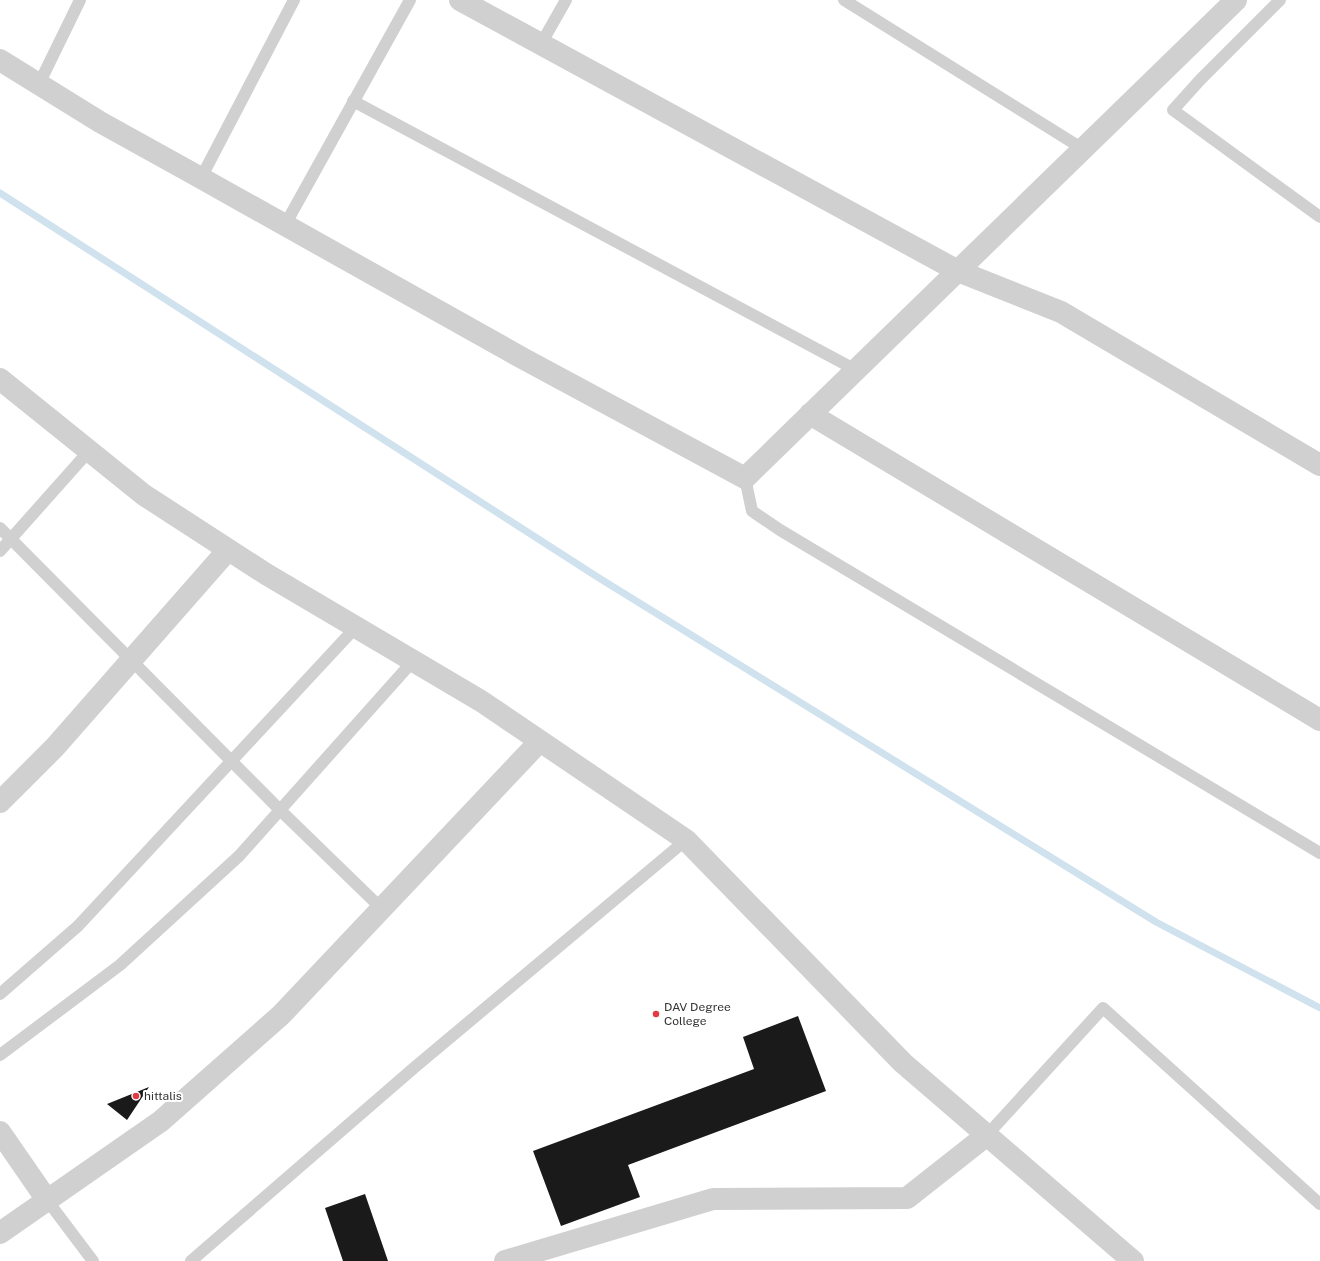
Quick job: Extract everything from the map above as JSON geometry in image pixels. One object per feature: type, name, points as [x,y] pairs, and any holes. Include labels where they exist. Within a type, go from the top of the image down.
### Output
[{"type":"street","points":[[460,0],[958,271],[1061,312],[1320,465]]},
{"type":"street","points":[[0,60],[100,122],[524,359],[745,478],[1236,0]]},
{"type":"street","points":[[0,379],[144,495],[266,574],[481,701],[686,840],[904,1063],[1133,1261]]},
{"type":"street","points":[[810,414],[1320,720]]},
{"type":"street","points":[[0,802],[55,747],[228,550]]},
{"type":"street","points":[[0,1233],[161,1121],[281,1015],[540,741]]},
{"type":"street","points":[[0,1132],[47,1200]]},
{"type":"street","points":[[505,1261],[713,1199],[907,1198],[987,1135]]},
{"type":"lane","points":[[39,84],[80,0]]},
{"type":"lane","points":[[201,178],[294,0]]},
{"type":"lane","points":[[284,225],[410,0]]},
{"type":"lane","points":[[541,44],[566,0]]},
{"type":"lane","points":[[844,0],[1083,149]]},
{"type":"lane","points":[[1280,0],[1200,80],[1173,110],[1320,217]]},
{"type":"lane","points":[[353,101],[856,370]]},
{"type":"lane","points":[[0,551],[89,451]]},
{"type":"lane","points":[[745,478],[752,511],[780,530],[1320,853]]},
{"type":"lane","points":[[0,528],[132,659],[280,810],[382,909]]},
{"type":"lane","points":[[0,994],[78,926],[356,628]]},
{"type":"lane","points":[[0,1055],[120,966],[239,856],[413,661]]},
{"type":"lane","points":[[191,1261],[415,1067],[686,840]]},
{"type":"lane","points":[[987,1135],[1103,1008],[1320,1204]]},
{"type":"lane","points":[[47,1200],[93,1261]]},
{"type":"building","points":[[798,1016],[826,1091],[628,1165],[640,1197],[561,1226],[533,1151],[754,1069],[743,1037]]},
{"type":"building","name":"hittalis","points":[[149,1087],[127,1120],[107,1104]]},
{"type":"building","points":[[365,1194],[388,1261],[343,1261],[325,1208]]},
{"type":"waterway","points":[[0,193],[599,578],[1156,922],[1320,1008]]},
{"type":"place","name":"DAV Degree College","points":[[656,1014]]},
{"type":"place","name":"hittalis","points":[[136,1096]]}]
